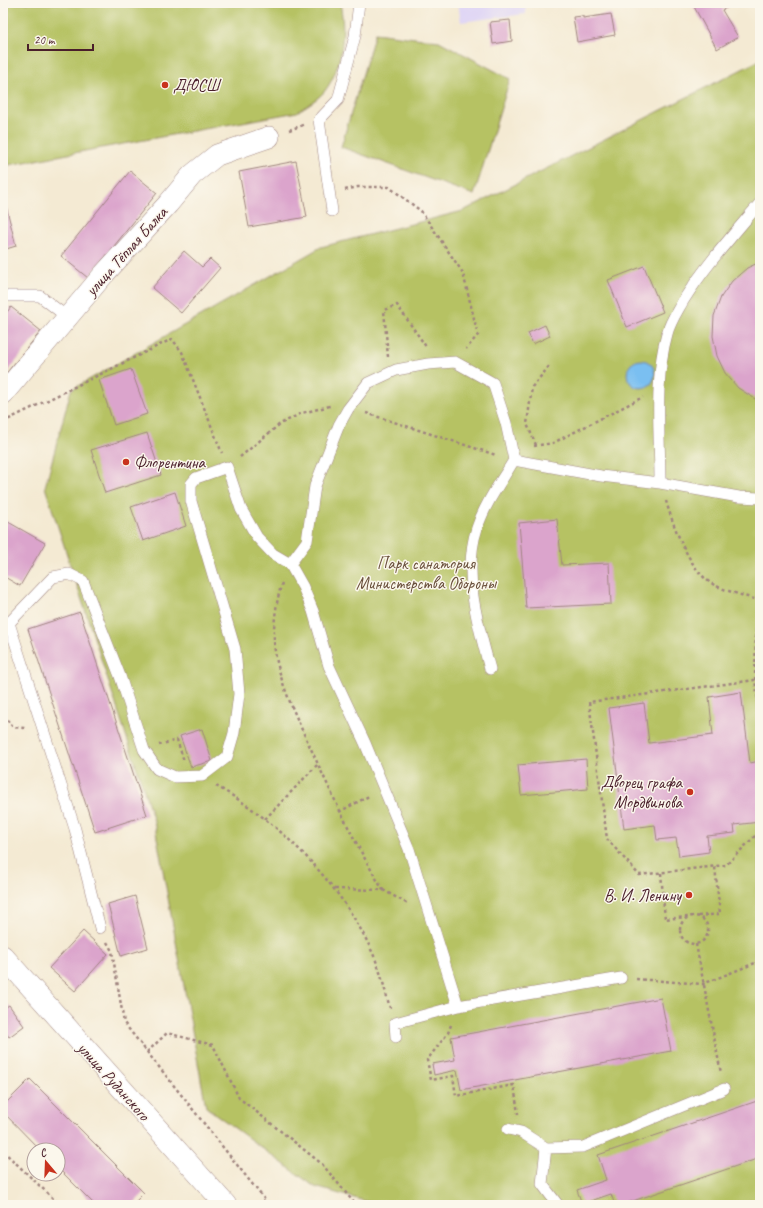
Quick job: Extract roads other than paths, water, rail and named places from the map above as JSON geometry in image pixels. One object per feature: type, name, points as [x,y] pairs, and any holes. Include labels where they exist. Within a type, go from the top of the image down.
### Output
[{"type":"street","name":"улица Тёплая Балка","points":[[3,394],[67,317],[192,175],[217,155],[269,136]]},
{"type":"street","name":"улица Руданского","points":[[3,956],[226,1205]]},
{"type":"lane","points":[[332,211],[319,120],[338,100],[356,36],[358,3]]},
{"type":"lane","points":[[660,483],[660,389],[662,354],[667,332],[673,318],[699,277],[760,203]]},
{"type":"lane","points":[[3,296],[40,296],[67,317]]},
{"type":"lane","points":[[290,564],[307,541],[314,486],[339,425],[348,409],[368,383],[396,370],[437,363],[456,362],[493,383],[506,423],[514,460],[489,500],[477,528],[472,554],[471,583],[479,627],[490,669]]},
{"type":"lane","points":[[514,460],[601,476],[660,483],[739,497],[760,498]]},
{"type":"lane","points":[[100,928],[75,829],[6,622],[53,577],[69,574],[83,581],[120,676],[144,750],[157,769],[175,777],[198,777],[226,757],[234,733],[239,694],[235,649],[191,501],[191,484],[196,478],[227,466],[241,509],[257,537],[273,554],[290,564],[303,587],[313,611],[329,666],[409,849],[458,1006]]},
{"type":"lane","points":[[396,1037],[395,1023],[458,1006],[621,978]]},
{"type":"lane","points":[[508,1129],[521,1132],[546,1148],[583,1147],[724,1088]]},
{"type":"lane","points":[[546,1148],[542,1184],[558,1205]]},
{"type":"water","points":[[641,360],[651,364],[655,374],[651,384],[641,388],[631,384],[627,374],[631,364]]},
{"type":"place","name":"ДЮСШ","points":[[165,85]]},
{"type":"place","name":"Флорентина","points":[[126,462]]},
{"type":"place","name":"Дворец графа Мордвинова","points":[[690,792]]},
{"type":"place","name":"В. И. Ленину","points":[[689,895]]},
{"type":"park label","name":"Парк санатория Министерства Обороны","points":[[426,573]]}]
